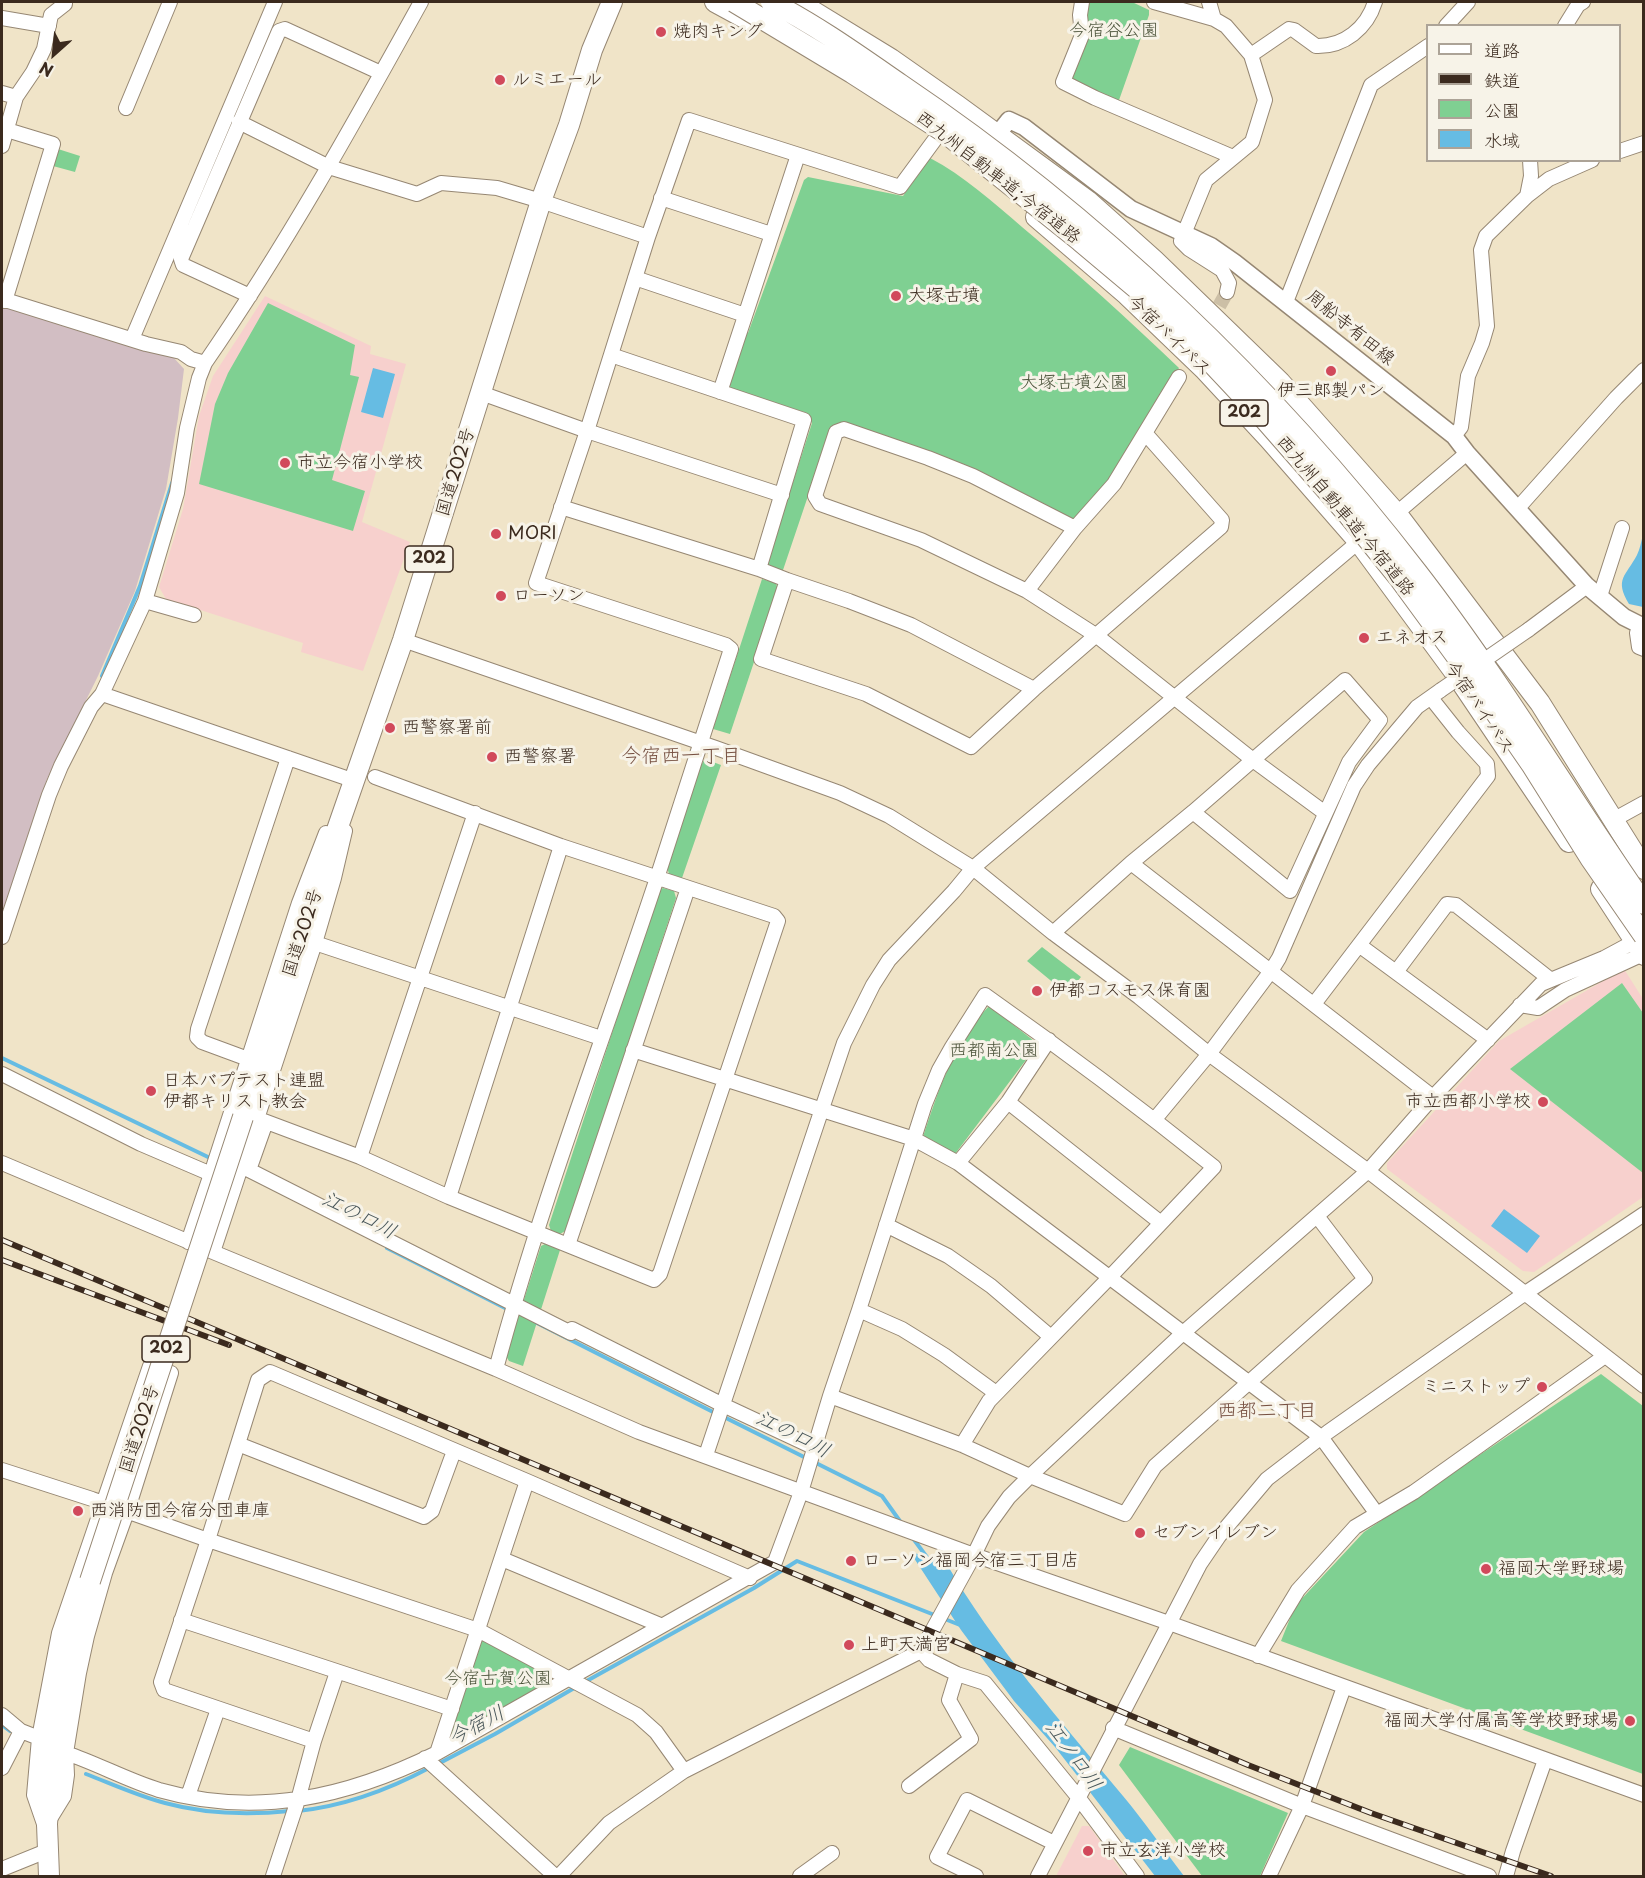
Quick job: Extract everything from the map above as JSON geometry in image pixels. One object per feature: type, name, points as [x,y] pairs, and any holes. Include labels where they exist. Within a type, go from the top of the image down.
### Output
[{"type":"highway","name":"国道202号","points":[[49,1876],[48,1837],[52,1741],[65,1669],[90,1581],[255,1119],[327,858],[403,640],[541,201],[569,125],[592,50],[612,2]]},
{"type":"highway","name":"今宿バイパス","points":[[715,2],[791,43],[936,138],[1024,207],[1127,295],[1204,369],[1358,542],[1453,670],[1640,947]]},
{"type":"highway","name":"西九州自動車道;今宿道路","points":[[734,2],[944,132],[1136,288],[1188,338],[1265,420],[1349,516],[1399,578],[1531,764],[1590,858],[1640,947]]},
{"type":"highway","name":"西九州自動車道;今宿道路","points":[[771,2],[861,57],[954,120],[1031,178],[1092,228],[1196,325],[1275,404],[1354,493],[1417,572],[1462,633],[1644,904]]},
{"type":"highway","name":"202","points":[[798,2],[891,59],[1088,201],[1154,260],[1280,382],[1397,514],[1540,703],[1644,869]]},
{"type":"main road","name":"周船寺有田線","points":[[997,135],[1009,120],[1024,127],[1131,209],[1211,246],[1286,302],[1454,436],[1594,591],[1624,617],[1642,626]]},
{"type":"street","points":[[2,146],[16,97],[33,72],[44,49],[51,15],[65,2]]},
{"type":"street","points":[[126,108],[170,2]]},
{"type":"street","points":[[132,339],[275,2]]},
{"type":"street","points":[[2,937],[49,795],[61,766],[91,707],[102,694],[145,601],[177,493],[187,428],[205,363],[250,296],[329,167],[421,2]]},
{"type":"street","points":[[1082,2],[1080,15],[1082,35],[1063,82],[1233,157]]},
{"type":"street","points":[[1154,2],[1214,19],[1226,26],[1251,55],[1266,100],[1252,142],[1206,180],[1181,241],[1189,249],[1222,270],[1229,282],[1227,292]]},
{"type":"street","points":[[1209,2],[1214,19]]},
{"type":"street","points":[[1251,55],[1289,29],[1294,30],[1316,46],[1342,42],[1362,27],[1372,12],[1375,2]]},
{"type":"street","points":[[1448,24],[1468,2]]},
{"type":"street","points":[[1566,24],[1582,2]]},
{"type":"street","points":[[2,18],[49,26]]},
{"type":"street","points":[[250,296],[183,265],[181,259],[279,31],[285,29],[381,73]]},
{"type":"street","points":[[1286,302],[1371,85],[1426,47]]},
{"type":"street","points":[[2,93],[16,97]]},
{"type":"street","points":[[496,1369],[537,1232],[657,878],[731,649],[726,645],[536,583],[688,120],[900,187],[936,138]]},
{"type":"street","points":[[239,122],[329,167],[417,194],[441,183],[497,188],[648,237]]},
{"type":"street","points":[[6,130],[53,144],[3,300],[181,352],[191,359],[205,363]]},
{"type":"street","points":[[1621,151],[1644,143]]},
{"type":"street","points":[[720,392],[798,155]]},
{"type":"street","points":[[1527,196],[1531,176],[1530,162]]},
{"type":"street","points":[[1454,436],[1461,427],[1468,376],[1487,326],[1481,249],[1486,236],[1527,196],[1549,180],[1588,162]]},
{"type":"street","points":[[661,198],[771,234]]},
{"type":"street","points":[[635,278],[745,315]]},
{"type":"street","points":[[610,355],[804,420],[759,569]]},
{"type":"street","points":[[1027,591],[1075,528],[1114,484],[1179,377]]},
{"type":"street","points":[[1518,508],[1616,398],[1640,380]]},
{"type":"street","points":[[481,393],[587,431],[782,495]]},
{"type":"street","points":[[1075,528],[973,476],[844,429],[836,432],[815,496],[820,504],[921,540],[1027,591],[1097,636],[1173,698],[1324,813]]},
{"type":"street","points":[[787,580],[762,658],[866,694],[971,747],[1034,689],[1221,527],[1222,520],[1145,433]]},
{"type":"street","points":[[706,1455],[844,1043],[858,1012],[889,960],[973,868],[1358,542],[1397,514],[1467,453]]},
{"type":"street","points":[[561,507],[759,569],[849,601],[910,625],[1034,689]]},
{"type":"street","points":[[1155,1119],[1209,1054],[1271,972],[1354,786],[1368,765],[1417,707],[1528,630],[1594,591],[1622,528]]},
{"type":"street","points":[[145,601],[194,615]]},
{"type":"street","points":[[1642,626],[1637,633],[1639,647],[1644,649]]},
{"type":"street","points":[[403,640],[700,742],[840,793],[890,816],[973,868],[1209,1054],[1368,1171],[1644,1386]]},
{"type":"street","points":[[1053,933],[1131,863],[1346,680],[1380,720],[1349,762],[1290,891],[1193,812]]},
{"type":"street","points":[[102,694],[354,783]]},
{"type":"street","points":[[1314,1004],[1488,776],[1487,764],[1458,732],[1436,694]]},
{"type":"street","points":[[248,1059],[202,1042],[197,1037],[198,1029],[288,758]]},
{"type":"street","points":[[255,1119],[360,1158],[449,1197],[654,1280],[660,1274],[778,921],[774,916],[561,846],[375,777]]},
{"type":"street","points":[[213,1252],[255,1119],[315,943],[334,878],[354,783]]},
{"type":"street","points":[[188,1242],[299,903],[333,816],[354,783]]},
{"type":"street","points":[[1613,820],[1644,803]]},
{"type":"street","points":[[360,1158],[475,813]]},
{"type":"street","points":[[449,1197],[561,846]]},
{"type":"street","points":[[1131,863],[1433,1097]]},
{"type":"street","points":[[568,1245],[688,888]]},
{"type":"street","points":[[1396,972],[1446,904],[1456,905],[1551,980]]},
{"type":"street","points":[[315,943],[601,1038]]},
{"type":"street","points":[[1359,945],[1488,1040]]},
{"type":"street","points":[[430,1757],[440,1772],[557,1876],[609,1823],[684,1771],[921,1650],[974,1555],[979,1541],[1009,1497],[1030,1476],[1183,1332],[1368,1171],[1433,1097],[1541,984],[1604,958],[1640,947]]},
{"type":"street","points":[[1520,1005],[1538,1008],[1640,947]]},
{"type":"street","points":[[66,1753],[116,1775],[160,1790],[188,1796],[265,1803],[298,1800],[358,1786],[397,1773],[430,1757],[775,1562],[801,1492],[925,1104],[939,1070],[962,1029],[985,995],[1155,1119],[1214,1167],[996,1393],[962,1445]]},
{"type":"street","points":[[958,1163],[1008,1102],[1049,1040]]},
{"type":"street","points":[[633,1050],[914,1139],[958,1163],[1321,1437],[1377,1514]]},
{"type":"street","points":[[2,1074],[141,1144],[212,1172]]},
{"type":"street","points":[[1008,1102],[1161,1223]]},
{"type":"street","points":[[255,1119],[249,1170],[571,1333],[572,1329],[723,1405],[815,1448]]},
{"type":"street","points":[[217,1154],[241,1166]]},
{"type":"street","points":[[2,1163],[496,1369],[639,1432],[974,1555],[1644,1795]]},
{"type":"street","points":[[1038,1876],[1200,1564],[1219,1536],[1267,1479],[1321,1437],[1524,1294],[1644,1214]]},
{"type":"street","points":[[830,1396],[962,1445],[1030,1476],[1125,1514],[1155,1466],[1365,1279],[1317,1216]]},
{"type":"street","points":[[886,1225],[948,1256],[991,1286],[1052,1337]]},
{"type":"street","points":[[859,1310],[902,1329],[944,1355],[996,1393]]},
{"type":"street","points":[[1258,1656],[1298,1590],[1355,1527],[1414,1492],[1605,1356]]},
{"type":"street","points":[[7,1876],[2,1870],[48,1837],[64,1796],[67,1775],[66,1753],[87,1636],[105,1573],[171,1373],[150,1366],[59,1633],[39,1738],[34,1796],[48,1837]]},
{"type":"street","points":[[314,1741],[164,1690],[161,1682],[258,1380],[270,1372],[750,1578]]},
{"type":"street","points":[[238,1444],[424,1518],[432,1511],[454,1451]]},
{"type":"street","points":[[2,1470],[478,1630],[638,1715],[656,1732],[684,1771]]},
{"type":"street","points":[[430,1757],[452,1709],[527,1481]]},
{"type":"street","points":[[502,1559],[660,1625]]},
{"type":"street","points":[[181,1620],[452,1709]]},
{"type":"street","points":[[921,1650],[929,1660],[957,1674],[986,1683],[1078,1797],[1137,1876]]},
{"type":"street","points":[[273,1876],[337,1671]]},
{"type":"street","points":[[909,1786],[971,1739],[949,1700],[957,1674]]},
{"type":"street","points":[[1269,1876],[1302,1806],[1344,1687]]},
{"type":"street","points":[[188,1796],[218,1709]]},
{"type":"street","points":[[2,1715],[21,1731],[39,1738]]},
{"type":"street","points":[[1113,1728],[1302,1806],[1490,1876]]},
{"type":"street","points":[[2,1768],[21,1731]]},
{"type":"street","points":[[1506,1876],[1545,1760]]},
{"type":"street","points":[[975,1876],[937,1857],[968,1800],[1054,1843]]},
{"type":"street","points":[[800,1876],[832,1853]]},
{"type":"shaded area","name":"市立今宿小学校","points":[[265,296],[371,346],[370,354],[406,364],[362,522],[410,542],[363,671],[301,652],[303,643],[166,599],[159,587],[183,509],[199,416],[213,376]]},
{"type":"shaded area","points":[[2,305],[174,358],[184,369],[166,489],[135,591],[98,676],[47,779],[2,918]]},
{"type":"shaded area","name":"市立西都小学校","points":[[1624,969],[1643,999],[1643,1197],[1534,1272],[1523,1271],[1387,1169],[1387,1163],[1499,1041]]},
{"type":"shaded area","name":"市立玄洋小学校","points":[[1082,1826],[1089,1826],[1125,1876],[1056,1876]]},
{"type":"green space","name":"今宿谷公園","points":[[1086,2],[1132,2],[1149,10],[1118,103],[1072,81],[1071,76]]},
{"type":"green space","points":[[58,149],[80,156],[75,172],[53,166]]},
{"type":"green space","name":"大塚古墳公園","points":[[930,158],[966,181],[1000,208],[1102,296],[1179,368],[1113,477],[1078,520],[1070,522],[1010,489],[831,428],[782,573],[770,569],[767,563],[812,423],[807,413],[730,388],[729,383],[745,333],[748,333],[804,180],[808,177],[903,196]]},
{"type":"green space","points":[[268,303],[355,345],[350,375],[359,377],[332,480],[365,491],[353,531],[199,484],[215,404],[228,373]]},
{"type":"green space","points":[[762,579],[776,583],[778,590],[730,734],[713,729]]},
{"type":"green space","points":[[705,759],[721,765],[682,878],[669,874],[667,867]]},
{"type":"green space","points":[[663,888],[674,891],[676,898],[567,1230],[560,1234],[551,1231],[549,1225],[659,890]]},
{"type":"green space","points":[[1042,947],[1081,977],[1067,994],[1027,961]]},
{"type":"green space","points":[[1622,983],[1643,1013],[1643,1173],[1510,1069]]},
{"type":"green space","name":"西都南公園","points":[[989,1006],[1038,1044],[955,1154],[923,1137],[948,1068],[966,1035]]},
{"type":"green space","points":[[545,1244],[560,1250],[523,1366],[509,1361],[506,1356],[541,1246]]},
{"type":"green space","name":"福岡大学野球場","points":[[1601,1374],[1643,1406],[1643,1774],[1281,1641],[1295,1606],[1364,1532]]},
{"type":"green space","name":"今宿古賀公園","points":[[478,1630],[568,1678],[437,1753]]},
{"type":"green space","points":[[1130,1747],[1288,1813],[1260,1876],[1202,1876],[1119,1765]]},
{"type":"water","points":[[373,368],[395,374],[383,418],[361,412]]},
{"type":"water","points":[[1643,535],[1644,607],[1629,604],[1622,589],[1623,578],[1638,553]]},
{"type":"water","points":[[1504,1209],[1540,1236],[1527,1253],[1491,1226]]},
{"type":"water","name":"江ノ口川","points":[[910,1552],[945,1561],[1006,1653],[1131,1806],[1184,1876],[1155,1876],[1055,1747],[1014,1701],[961,1630]]},
{"type":"waterway","points":[[102,676],[140,586],[172,483]]},
{"type":"waterway","points":[[2,1058],[208,1157]]},
{"type":"waterway","name":"江の口川","points":[[387,1248],[509,1310]]},
{"type":"waterway","name":"江の口川","points":[[537,1323],[717,1414]]},
{"type":"waterway","name":"江の口川","points":[[724,1417],[882,1496],[902,1524]]},
{"type":"waterway","name":"江の口川","points":[[912,1537],[929,1560]]},
{"type":"waterway","name":"今宿川","points":[[583,1683],[754,1588],[797,1561],[960,1625]]},
{"type":"waterway","name":"今宿川","points":[[436,1765],[576,1687]]},
{"type":"waterway","points":[[2,1725],[10,1731]]},
{"type":"waterway","name":"今宿川","points":[[298,1811],[365,1796],[429,1768]]},
{"type":"waterway","name":"今宿川","points":[[86,1774],[145,1797],[180,1807],[227,1813],[290,1811]]},
{"type":"tunnel","points":[[1209,324],[1227,292]]},
{"type":"railway","points":[[2,1240],[1248,1765],[1371,1813],[1551,1876]]},
{"type":"railway","points":[[2,1260],[229,1345]]},
{"type":"place","name":"焼肉キング","points":[[661,32]]},
{"type":"place","name":"ルミエール","points":[[500,80]]},
{"type":"place","name":"大塚古墳","points":[[896,296]]},
{"type":"place","name":"伊三郎製パン","points":[[1331,371]]},
{"type":"place","name":"市立今宿小学校","points":[[285,463]]},
{"type":"place","name":"MORI","points":[[496,534]]},
{"type":"place","name":"ローソン","points":[[501,596]]},
{"type":"place","name":"エネオス","points":[[1364,638]]},
{"type":"place","name":"西警察署前","points":[[390,728]]},
{"type":"place","name":"西警察署","points":[[492,757]]},
{"type":"place","name":"伊都コスモス保育園","points":[[1037,991]]},
{"type":"place","name":"日本バプテスト連盟 伊都キリスト教会","points":[[151,1091]]},
{"type":"place","name":"市立西都小学校","points":[[1543,1102]]},
{"type":"place","name":"ミニストップ","points":[[1542,1387]]},
{"type":"place","name":"西消防団今宿分団車庫","points":[[78,1511]]},
{"type":"place","name":"セブンイレブン","points":[[1140,1533]]},
{"type":"place","name":"ローソン福岡今宿三丁目店","points":[[851,1561]]},
{"type":"place","name":"福岡大学野球場","points":[[1486,1569]]},
{"type":"place","name":"上町天満宮","points":[[849,1645]]},
{"type":"place","name":"福岡大学付属高等学校野球場","points":[[1630,1721]]},
{"type":"place","name":"市立玄洋小学校","points":[[1088,1851]]},
{"type":"district","name":"今宿西一丁目","points":[[681,756]]},
{"type":"district","name":"西都二丁目","points":[[1267,1411]]}]
